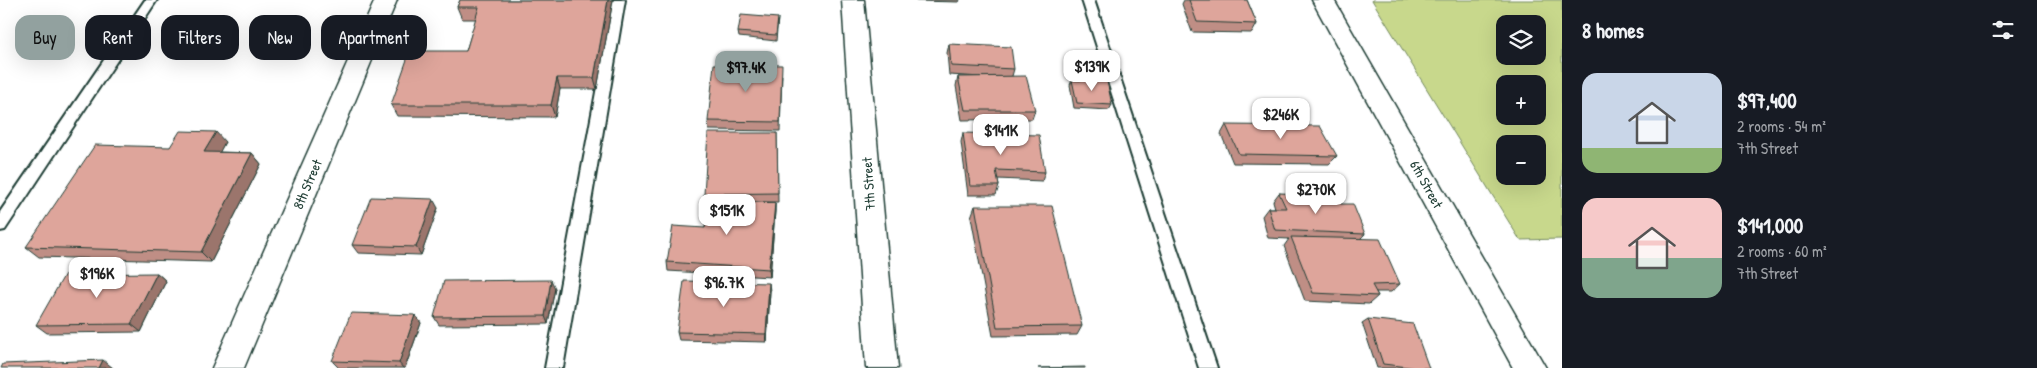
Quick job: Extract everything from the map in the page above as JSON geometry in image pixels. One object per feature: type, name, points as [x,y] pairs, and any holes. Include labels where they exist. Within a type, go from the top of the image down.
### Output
[{"type":"street","name":"8th Street","points":[[228,368],[386,0]]},
{"type":"street","name":"7th Street","points":[[853,0],[882,368]]},
{"type":"street","name":"6th Street","points":[[1323,0],[1530,368]]},
{"type":"lane","points":[[0,225],[151,0]]},
{"type":"lane","points":[[554,368],[619,0]]},
{"type":"lane","points":[[1088,0],[1208,368]]},
{"type":"green space","points":[[1372,0],[1562,0],[1562,239],[1520,240]]},
{"type":"building","points":[[460,0],[608,0],[594,78],[557,78],[551,105],[391,105],[407,60],[427,60],[427,51],[466,51],[479,7],[457,7]]},
{"type":"building","points":[[1189,0],[1247,0],[1257,24],[1197,22]]},
{"type":"building","points":[[741,15],[778,18],[776,35],[738,32]]},
{"type":"building","points":[[949,44],[1011,47],[1014,69],[951,66]]},
{"type":"building","points":[[714,64],[782,65],[780,122],[708,121]]},
{"type":"building","points":[[1026,76],[1035,110],[965,110],[958,77]]},
{"type":"building","points":[[1072,80],[1107,81],[1112,105],[1077,103]]},
{"type":"building","points":[[1226,125],[1320,126],[1337,156],[1239,154]]},
{"type":"building","points":[[180,131],[216,132],[204,152],[252,153],[201,252],[26,247],[95,145],[170,147]]},
{"type":"building","points":[[708,133],[777,133],[778,193],[704,194]]},
{"type":"building","points":[[963,133],[1039,135],[1045,172],[996,170],[999,186],[970,186]]},
{"type":"building","points":[[1279,193],[1336,195],[1341,204],[1353,204],[1365,234],[1275,230],[1268,208],[1286,208]]},
{"type":"building","points":[[371,197],[433,199],[416,247],[352,245]]},
{"type":"building","points":[[710,199],[775,203],[769,269],[667,262],[673,226],[705,228]]},
{"type":"building","points":[[975,206],[1052,206],[1082,326],[997,327]]},
{"type":"building","points":[[1291,237],[1380,239],[1400,284],[1372,285],[1378,296],[1313,293]]},
{"type":"building","points":[[157,273],[131,324],[36,325],[65,274]]},
{"type":"building","points":[[551,280],[545,316],[434,317],[444,281]]},
{"type":"building","points":[[684,281],[769,283],[766,334],[677,332]]},
{"type":"building","points":[[351,313],[415,315],[399,363],[332,361]]},
{"type":"building","points":[[1368,319],[1413,324],[1429,368],[1383,364]]},
{"type":"building","points":[[103,360],[99,368],[1,368],[3,364]]},
{"type":"building","points":[[1085,367],[1085,368],[1038,368]]}]
